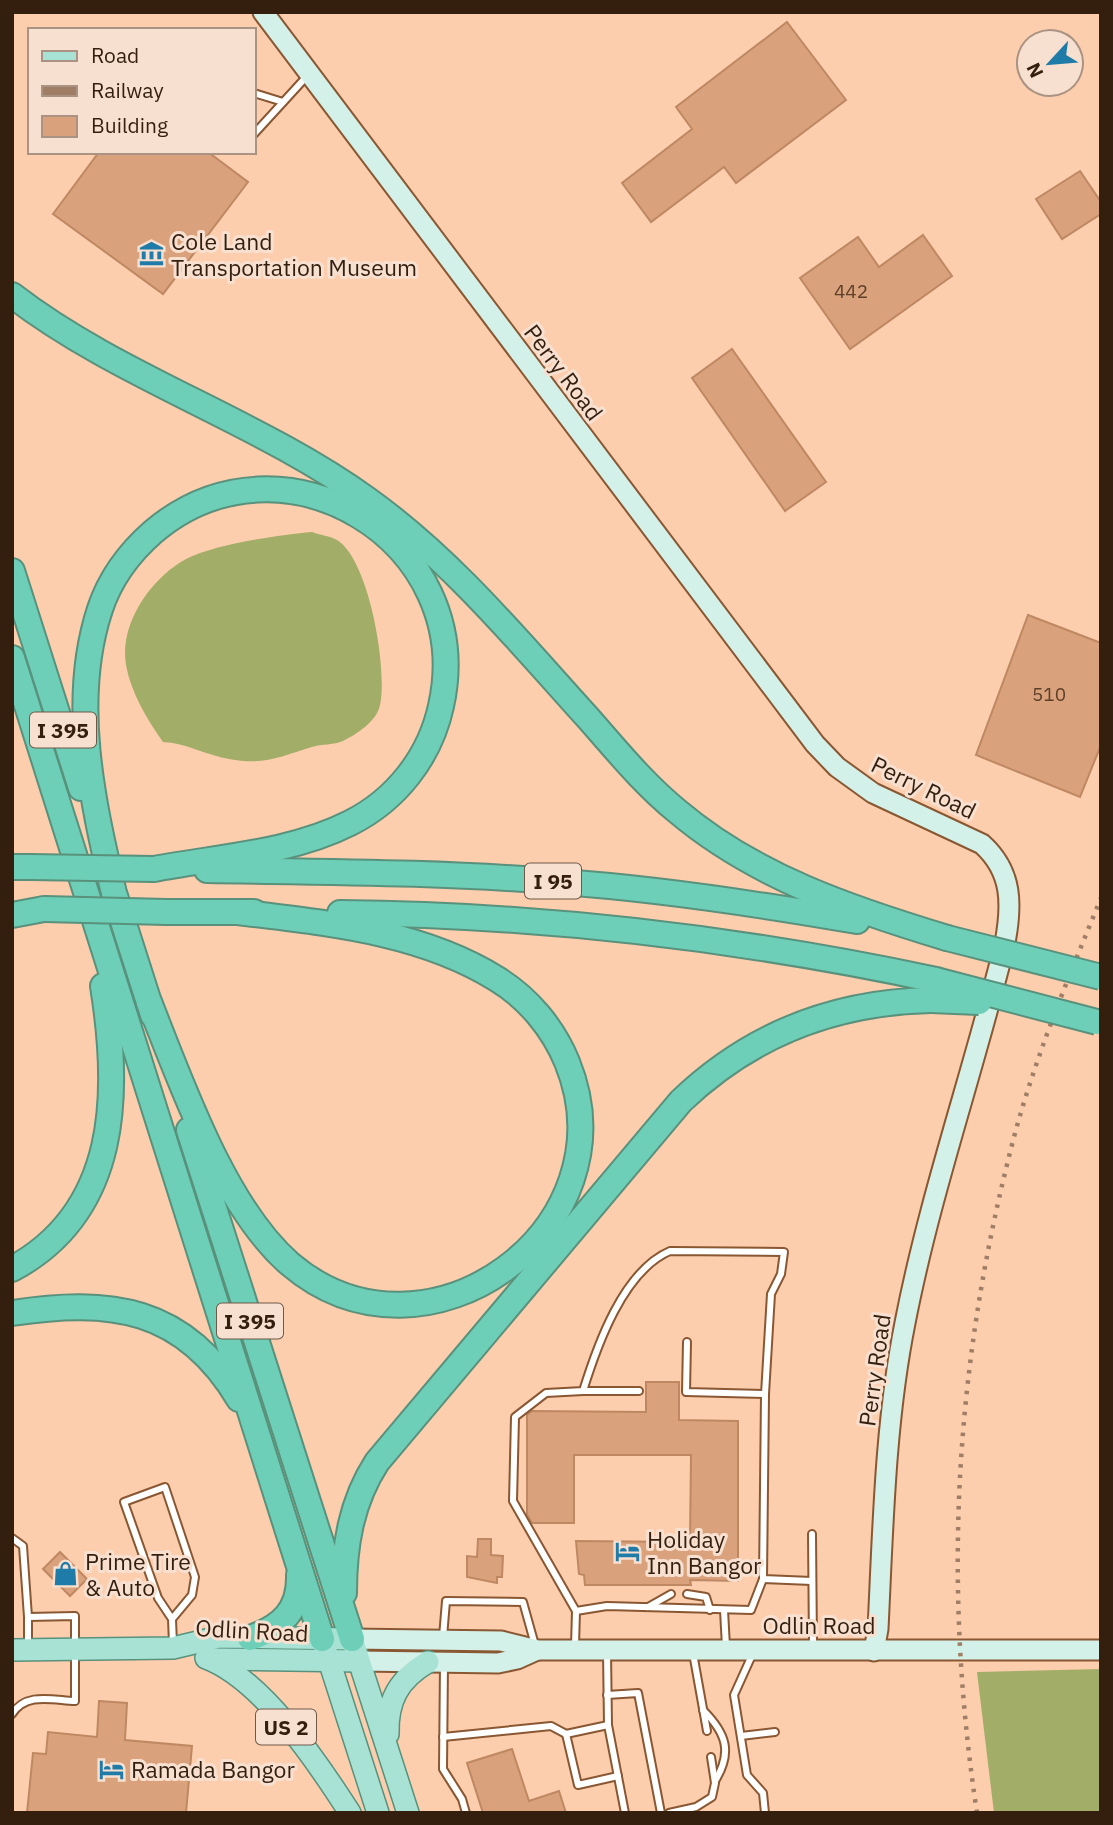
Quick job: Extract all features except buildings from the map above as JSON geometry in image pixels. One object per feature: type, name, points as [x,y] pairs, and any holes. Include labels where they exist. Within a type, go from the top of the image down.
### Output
[{"type":"highway","points":[[12,295],[66,331],[326,473],[405,528],[469,587],[655,791],[709,836],[794,884],[947,938]]},
{"type":"highway","points":[[113,889],[91,773],[85,708],[96,623],[119,570],[138,546],[161,525],[185,510],[227,494],[257,490],[287,491],[319,496],[349,509],[380,529],[403,552],[423,581],[437,614],[445,647],[445,680],[436,726],[423,753],[388,797],[371,811],[335,830],[292,843],[154,869]]},
{"type":"highway","name":"I 395","points":[[12,570],[356,1650]]},
{"type":"highway","name":"I 395","points":[[12,658],[326,1650]]},
{"type":"highway","points":[[12,686],[49,774]]},
{"type":"highway","name":"I 95","points":[[21,867],[380,873],[560,881],[739,902],[947,938],[1101,977]]},
{"type":"highway","points":[[12,1269],[49,1244],[73,1218],[92,1186],[104,1150],[113,1090],[112,1052],[85,889]]},
{"type":"highway","name":"I 95","points":[[12,909],[452,917],[616,928],[776,948],[934,990],[1069,1014],[1099,1023]]},
{"type":"highway","points":[[12,915],[44,909]]},
{"type":"highway","points":[[149,1002],[187,1096],[232,1187],[266,1239],[305,1275],[336,1292],[361,1299],[386,1303],[416,1303],[474,1288],[502,1272],[527,1252],[562,1205],[575,1166],[580,1137],[577,1097],[570,1070],[558,1044],[535,1011],[500,981],[433,948],[359,929],[237,912]]},
{"type":"highway","points":[[344,1614],[348,1532],[359,1495],[377,1462],[676,1107],[723,1065],[784,1029],[850,1008],[934,990]]},
{"type":"highway","points":[[12,1313],[64,1306],[99,1306],[133,1312],[156,1321],[188,1341],[210,1360],[236,1394],[259,1438]]},
{"type":"highway","points":[[250,1638],[275,1627],[290,1614],[298,1596],[299,1563]]},
{"type":"main road","name":"Odlin Road","points":[[20,1650],[173,1648],[207,1639],[250,1638],[326,1650]]},
{"type":"main road","name":"Odlin Road","points":[[173,1648],[206,1658],[356,1650]]},
{"type":"main road","points":[[326,1650],[378,1813]]},
{"type":"main road","points":[[356,1650],[408,1813]]},
{"type":"main road","name":"US 2","points":[[206,1658],[232,1670],[256,1691],[314,1761],[350,1813]]},
{"type":"main road","points":[[390,1757],[388,1725],[393,1695],[410,1674],[436,1662]]},
{"type":"street","name":"Perry Road","points":[[263,12],[810,738],[837,767],[873,793],[982,844],[994,855],[1007,878],[1010,911],[1005,943],[929,1216],[904,1326],[887,1457],[878,1629],[874,1651]]},
{"type":"street","name":"Odlin Road","points":[[356,1650],[443,1640],[510,1642],[537,1650],[1101,1650]]},
{"type":"street","name":"Odlin Road","points":[[356,1650],[436,1662],[507,1661],[537,1650]]},
{"type":"lane","points":[[256,132],[310,74]]},
{"type":"lane","points":[[256,94],[283,102]]},
{"type":"lane","points":[[576,1611],[607,1606],[751,1609],[763,1579],[765,1394],[771,1294],[782,1274],[784,1252],[670,1251],[657,1257],[624,1296],[598,1341],[583,1391]]},
{"type":"lane","points":[[687,1342],[686,1392],[765,1394]]},
{"type":"lane","points":[[575,1650],[576,1611],[522,1522],[513,1501],[515,1417],[546,1393],[639,1391]]},
{"type":"lane","points":[[172,1619],[192,1595],[195,1577],[165,1487],[124,1502],[158,1598],[172,1619],[173,1648]]},
{"type":"lane","points":[[811,1534],[813,1651]]},
{"type":"lane","points":[[12,1538],[23,1546],[28,1617],[20,1650]]},
{"type":"lane","points":[[763,1579],[812,1581]]},
{"type":"lane","points":[[648,1607],[671,1594]]},
{"type":"lane","points":[[687,1594],[706,1597],[710,1609]]},
{"type":"lane","points":[[443,1640],[446,1601],[523,1602],[537,1650]]},
{"type":"lane","points":[[724,1610],[726,1651]]},
{"type":"lane","points":[[12,1714],[19,1704],[31,1699],[75,1701],[75,1616],[28,1617]]},
{"type":"lane","points":[[607,1650],[608,1725],[625,1813]]},
{"type":"lane","points":[[693,1651],[707,1731]]},
{"type":"lane","points":[[754,1651],[734,1695],[747,1774],[763,1793],[765,1813]]},
{"type":"lane","points":[[436,1662],[443,1769],[462,1799],[466,1813]]},
{"type":"lane","points":[[607,1695],[638,1693],[661,1813]]},
{"type":"lane","points":[[703,1710],[719,1726],[723,1735],[726,1764],[715,1781]]},
{"type":"lane","points":[[443,1737],[551,1726],[566,1734],[608,1725]]},
{"type":"lane","points":[[741,1737],[775,1731]]},
{"type":"lane","points":[[566,1734],[578,1785],[618,1776]]},
{"type":"lane","points":[[669,1813],[703,1804],[712,1797],[715,1781],[711,1757]]},
{"type":"green space","points":[[312,532],[337,540],[348,551],[367,591],[378,642],[382,689],[378,711],[371,722],[343,741],[262,761],[229,759],[163,742],[140,705],[126,665],[128,634],[140,604],[161,578],[186,559],[247,541]]},
{"type":"green space","points":[[1101,1669],[1101,1813],[994,1813],[977,1672]]},
{"type":"railway","points":[[977,1813],[966,1727],[958,1557],[960,1473],[978,1305],[994,1221],[1032,1076],[1101,898]]},
{"type":"place","name":"Cole Land Transportation Museum","points":[[151,254]]},
{"type":"place","name":"Holiday Inn Bangor","points":[[627,1552]]},
{"type":"place","name":"Prime Tire & Auto","points":[[65,1574]]},
{"type":"place","name":"Ramada Bangor","points":[[111,1769]]}]
